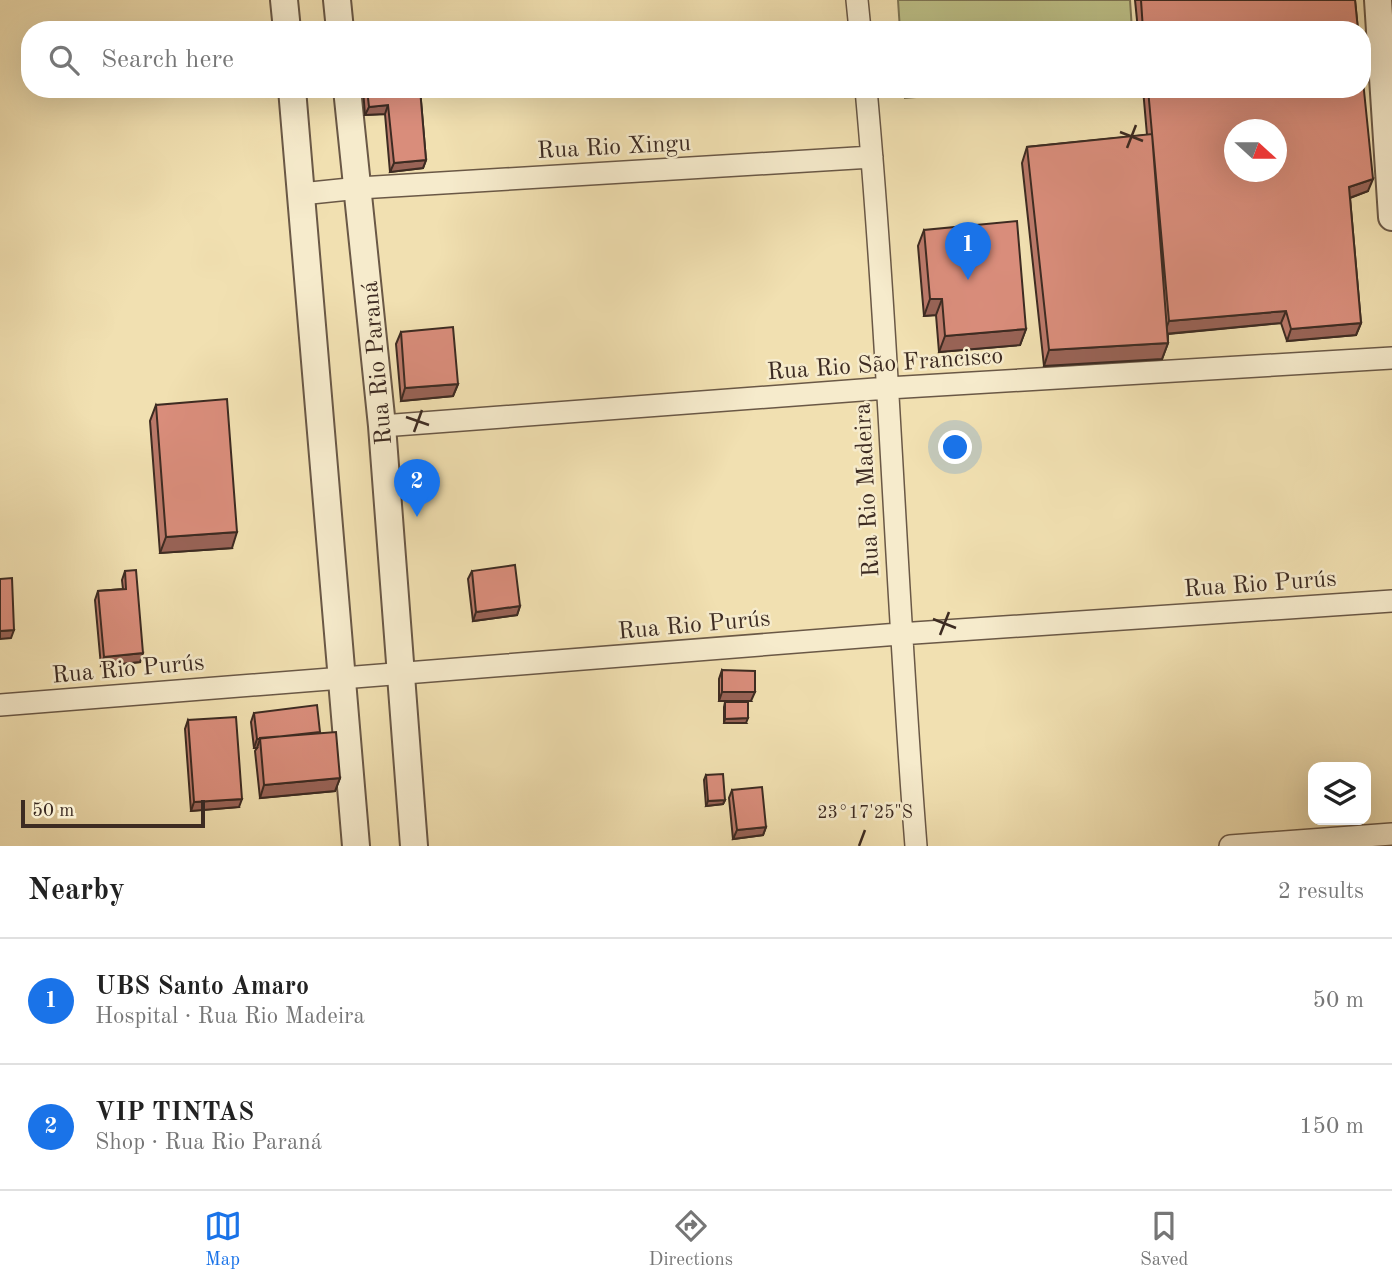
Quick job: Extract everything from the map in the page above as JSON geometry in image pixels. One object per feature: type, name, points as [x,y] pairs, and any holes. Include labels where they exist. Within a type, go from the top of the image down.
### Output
[{"type":"street","points":[[284,0],[286,21]]},
{"type":"street","points":[[337,0],[339,21]]},
{"type":"street","points":[[857,0],[859,21]]},
{"type":"street","points":[[1378,0],[1388,119],[1392,217]]},
{"type":"street","points":[[293,98],[344,677],[356,846]]},
{"type":"street","name":"Rua Rio Paraná","points":[[348,98],[382,426],[414,846]]},
{"type":"street","name":"Rua Rio Madeira","points":[[867,98],[888,388],[899,634],[916,846]]},
{"type":"street","name":"Rua Rio Xingu","points":[[301,194],[359,188],[872,157]]},
{"type":"street","name":"Rua Rio São Francisco","points":[[382,426],[888,388],[1392,358]]},
{"type":"street","name":"Rua Rio Purús","points":[[0,705],[899,634],[1392,601]]},
{"type":"street","points":[[1230,846],[1392,834]]},
{"type":"green space","points":[[898,0],[1130,0],[1131,21],[899,21]]},
{"type":"building","points":[[1141,0],[1355,0],[1357,21],[1142,21]]},
{"type":"building","points":[[368,98],[421,98],[426,160],[394,163],[388,105],[369,107]]},
{"type":"building","points":[[1149,98],[1365,98],[1373,179],[1349,187],[1361,323],[1291,329],[1286,311],[1169,321]]},
{"type":"building","points":[[1152,134],[1168,343],[1049,350],[1027,147]]},
{"type":"building","points":[[1017,221],[1026,329],[945,336],[942,299],[930,299],[924,230]]},
{"type":"building","points":[[453,327],[458,384],[405,388],[401,332]]},
{"type":"building","points":[[227,399],[237,532],[166,537],[156,405]]},
{"type":"building","points":[[515,565],[520,606],[476,612],[472,571]]},
{"type":"building","points":[[136,570],[143,653],[104,657],[98,591],[126,589],[125,571]]},
{"type":"building","points":[[12,578],[14,630],[0,631],[0,579]]},
{"type":"building","points":[[722,670],[755,671],[755,692],[722,692]]},
{"type":"building","points":[[725,702],[748,702],[748,718],[725,719]]},
{"type":"building","points":[[317,705],[320,732],[257,739],[254,713]]},
{"type":"building","points":[[236,717],[242,799],[194,802],[188,720]]},
{"type":"building","points":[[336,732],[340,778],[264,785],[260,738]]},
{"type":"building","points":[[723,774],[725,800],[708,801],[706,775]]},
{"type":"building","points":[[762,787],[766,827],[737,830],[732,790]]},
{"type":"place","name":"UBS Santo Amaro","points":[[968,280]]},
{"type":"place","name":"VIP TINTAS","points":[[417,517]]}]
